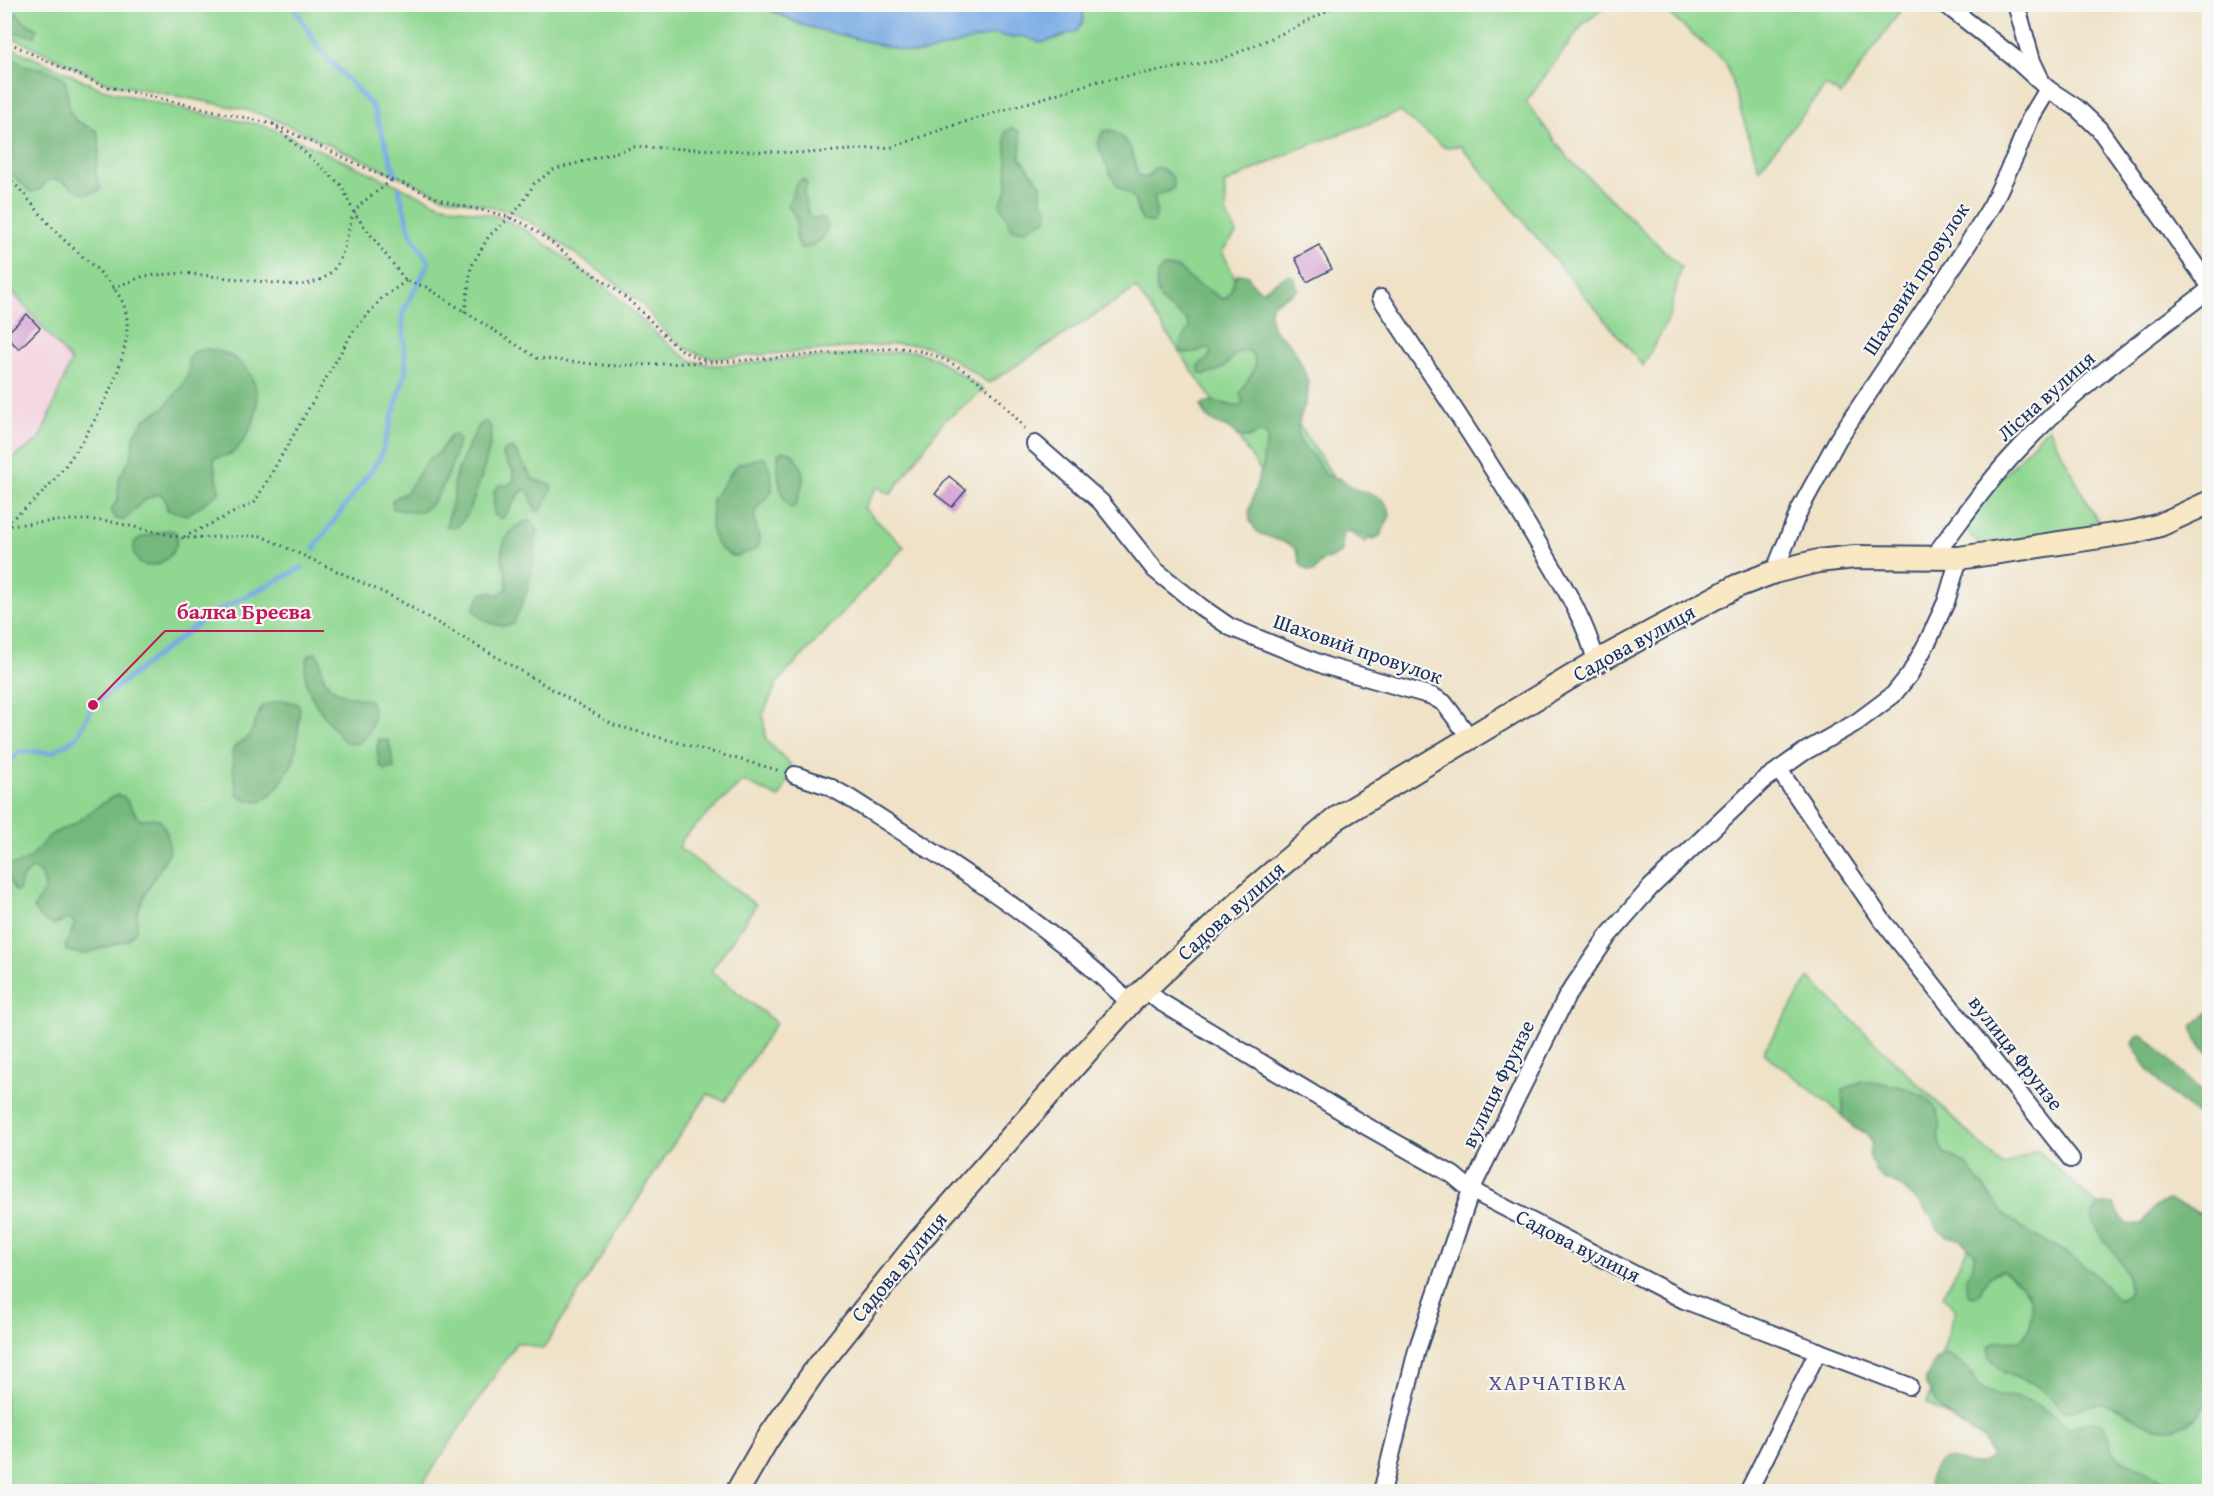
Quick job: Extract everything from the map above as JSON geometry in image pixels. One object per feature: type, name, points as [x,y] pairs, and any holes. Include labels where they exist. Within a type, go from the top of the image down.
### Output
[{"type":"street","points":[[1945,4],[2013,57],[2048,89],[2077,108],[2099,129],[2210,288]]},
{"type":"street","points":[[2016,4],[2032,61],[2048,89]]},
{"type":"street","name":"Шаховий провулок","points":[[1774,572],[1800,509],[1838,439],[1992,205],[2030,119],[2048,89]]},
{"type":"street","name":"Лісна вулиця","points":[[1933,557],[1995,476],[2044,423],[2100,375],[2210,288]]},
{"type":"street","points":[[1382,298],[1493,467],[1554,569],[1588,635],[1596,662]]},
{"type":"street","name":"Шаховий провулок","points":[[1035,444],[1101,502],[1155,570],[1230,627],[1326,666],[1432,696],[1444,703],[1471,739]]},
{"type":"street","name":"Садова вулиця","points":[[736,1491],[767,1440],[814,1372],[910,1251],[1137,996],[1252,890],[1337,818],[1596,662],[1737,586],[1774,572],[1818,561],[1855,557],[1959,558],[2134,532],[2160,525],[2210,502]]},
{"type":"street","name":"вулиця Фрунзе","points":[[1382,1491],[1417,1350],[1471,1190],[1567,996],[1608,936],[1651,887],[1763,781],[1804,752],[1857,722],[1893,695],[1910,675],[1929,639],[1946,602],[1959,558]]},
{"type":"street","name":"вулиця Фрунзе","points":[[1779,770],[1882,920],[2071,1159]]},
{"type":"street","name":"Садова вулиця","points":[[795,775],[828,786],[848,797],[986,886],[1137,996],[1159,1001],[1366,1126],[1453,1175],[1471,1190],[1684,1300],[1909,1386]]},
{"type":"street","points":[[1748,1491],[1818,1351]]},
{"type":"path","points":[[465,312],[471,267],[489,236],[521,205],[534,184],[553,170],[633,147],[807,153],[893,147],[952,126],[1098,81],[1221,60],[1299,26],[1339,4]]},
{"type":"path","points":[[4,40],[104,86],[273,124],[391,180],[406,183],[442,200],[510,217],[532,229],[636,306],[682,351],[696,358],[714,361]]},
{"type":"path","points":[[273,124],[342,186],[354,213],[406,281],[426,287],[537,358],[612,366],[734,361],[896,348],[925,351],[937,355],[985,385],[1009,408],[1035,444]]},
{"type":"path","points":[[4,173],[60,236],[80,252],[113,288],[125,309],[126,337],[111,390],[79,447],[57,476],[25,510],[4,525]]},
{"type":"path","points":[[113,288],[144,276],[183,273],[293,285],[321,281],[340,262],[354,213],[391,180]]},
{"type":"path","points":[[183,538],[255,502],[352,333],[381,299],[406,281]]},
{"type":"path","points":[[4,525],[103,520],[183,538],[261,536],[393,597],[614,725],[795,775]]},
{"type":"shaded area","points":[[4,283],[71,361],[40,439],[5,464]]},
{"type":"green space","points":[[5,4],[10,11],[37,29],[35,36],[5,32]]},
{"type":"green space","points":[[639,4],[641,7],[657,8],[659,5],[760,6],[802,25],[912,53],[927,52],[995,34],[1012,38],[1023,36],[1039,42],[1063,37],[1083,10],[1094,5],[1103,6],[1105,10],[1126,4],[1608,5],[1583,24],[1526,102],[1568,158],[1681,267],[1669,318],[1643,366],[1461,146],[1444,147],[1400,112],[1296,150],[1224,184],[1227,215],[1237,233],[1222,251],[1297,407],[1293,416],[1345,494],[1374,530],[1366,542],[1271,486],[1136,288],[989,383],[941,353],[915,344],[714,358],[685,348],[665,332],[641,303],[613,281],[535,225],[509,211],[442,196],[269,117],[243,109],[105,82],[5,34],[4,5]]},
{"type":"green space","points":[[1659,5],[1904,5],[1841,95],[1826,86],[1759,169],[1726,64]]},
{"type":"green space","points":[[5,45],[102,89],[194,112],[266,126],[439,204],[499,217],[529,232],[607,288],[659,336],[692,361],[712,365],[733,365],[913,351],[935,358],[984,390],[943,422],[891,494],[877,487],[864,508],[904,547],[777,683],[763,714],[766,740],[791,765],[790,777],[779,798],[743,781],[682,839],[679,848],[756,905],[711,971],[776,1023],[725,1101],[708,1094],[670,1149],[543,1349],[517,1342],[418,1491],[5,1491],[5,464],[40,439],[71,361],[5,283]]},
{"type":"green space","points":[[5,51],[24,65],[45,69],[61,76],[66,83],[70,112],[76,121],[97,131],[99,150],[96,172],[101,189],[87,194],[64,182],[54,180],[48,181],[39,190],[31,192],[10,173],[9,166],[14,151],[5,147]]},
{"type":"green space","points":[[1011,128],[1019,131],[1020,157],[1041,185],[1041,199],[1048,209],[1047,219],[1024,231],[1012,229],[1000,204],[1007,186],[1005,132]]},
{"type":"green space","points":[[1111,130],[1128,144],[1138,175],[1143,178],[1149,176],[1154,168],[1161,168],[1172,176],[1174,187],[1170,191],[1155,195],[1156,217],[1153,223],[1143,221],[1134,199],[1119,187],[1107,166],[1098,143],[1103,131]]},
{"type":"green space","points":[[803,179],[807,183],[804,194],[809,218],[823,218],[827,223],[827,228],[826,233],[818,242],[801,248],[796,236],[797,223],[788,205],[796,184]]},
{"type":"green space","points":[[1163,267],[1178,268],[1194,282],[1223,299],[1229,295],[1238,274],[1248,275],[1251,282],[1261,291],[1288,275],[1294,277],[1298,289],[1274,303],[1270,314],[1273,328],[1293,348],[1306,376],[1308,393],[1299,423],[1299,438],[1326,475],[1340,479],[1355,489],[1373,494],[1386,504],[1390,515],[1380,536],[1373,539],[1353,532],[1345,533],[1342,535],[1342,552],[1323,560],[1313,572],[1301,565],[1296,550],[1289,544],[1258,533],[1250,521],[1249,512],[1263,466],[1263,456],[1268,439],[1264,433],[1242,438],[1208,417],[1201,405],[1216,401],[1240,406],[1243,403],[1240,393],[1253,372],[1255,362],[1249,351],[1243,352],[1234,356],[1219,370],[1204,375],[1199,373],[1199,365],[1208,358],[1211,352],[1207,348],[1192,353],[1181,351],[1180,344],[1189,328],[1188,322],[1164,303],[1157,293],[1157,274]]},
{"type":"green space","points":[[207,349],[235,359],[252,379],[256,392],[257,406],[247,435],[232,453],[214,458],[219,493],[187,515],[167,510],[165,499],[160,494],[148,498],[124,520],[116,519],[111,510],[118,499],[119,478],[131,457],[135,433],[145,419],[164,408],[180,389],[189,370],[188,360],[194,352]]},
{"type":"green space","points":[[487,422],[491,428],[489,449],[470,508],[459,525],[454,528],[446,527],[454,496],[454,480],[479,426]]},
{"type":"green space","points":[[2048,427],[2102,530],[1977,543],[1969,533],[1971,518],[1999,480]]},
{"type":"green space","points":[[451,435],[456,435],[459,439],[457,447],[445,482],[433,502],[417,512],[393,509],[392,500],[407,492],[429,458],[437,455]]},
{"type":"green space","points":[[513,448],[533,479],[551,485],[552,488],[541,511],[536,511],[529,492],[525,489],[501,519],[494,514],[494,492],[499,485],[508,485],[514,480],[513,471],[503,456],[504,451]]},
{"type":"green space","points":[[784,451],[791,452],[803,471],[803,483],[799,496],[796,505],[791,508],[783,498],[778,468],[778,454]]},
{"type":"green space","points":[[765,458],[768,466],[772,479],[772,492],[756,510],[755,520],[760,542],[758,548],[732,556],[723,551],[715,542],[711,526],[712,500],[739,464]]},
{"type":"green space","points":[[529,521],[535,524],[538,531],[528,587],[513,624],[496,625],[481,618],[474,609],[481,594],[490,592],[498,595],[507,589],[502,556],[503,546],[515,528]]},
{"type":"green space","points":[[168,530],[177,534],[176,545],[171,554],[156,565],[147,566],[140,563],[135,555],[134,543],[140,538]]},
{"type":"green space","points":[[316,653],[325,679],[334,690],[355,698],[370,700],[373,709],[372,724],[361,741],[350,743],[343,740],[313,700],[305,677],[310,654]]},
{"type":"green space","points":[[283,700],[298,704],[300,708],[296,751],[292,764],[270,795],[261,802],[246,800],[238,795],[232,752],[236,745],[249,737],[262,706]]},
{"type":"green space","points":[[379,739],[389,741],[394,768],[385,770],[380,766],[377,749]]},
{"type":"green space","points":[[118,795],[124,797],[140,820],[153,818],[160,820],[167,833],[170,851],[145,894],[137,914],[137,929],[128,940],[84,954],[67,951],[65,947],[75,923],[68,918],[54,925],[42,919],[34,908],[45,888],[43,878],[32,869],[22,878],[19,891],[15,891],[7,877],[7,866],[30,858],[52,834],[74,824],[106,800]]},
{"type":"green space","points":[[1809,978],[2003,1166],[2037,1150],[2149,1252],[2209,1206],[2209,1491],[1984,1491],[1993,1462],[1985,1440],[1927,1403],[1955,1310],[1943,1296],[1980,1224],[1763,1052]]},
{"type":"green space","points":[[2209,1012],[2209,1053],[2197,1041],[2193,1025]]},
{"type":"green space","points":[[2142,1035],[2209,1100],[2209,1121],[2178,1100],[2151,1073],[2133,1043],[2137,1036]]},
{"type":"green space","points":[[1862,1081],[1908,1089],[1929,1101],[1936,1109],[1940,1121],[1938,1133],[1943,1152],[1966,1164],[2006,1216],[2091,1271],[2120,1300],[2128,1295],[2128,1283],[2119,1260],[2094,1221],[2093,1213],[2101,1204],[2113,1204],[2125,1222],[2132,1226],[2143,1224],[2153,1209],[2168,1200],[2206,1218],[2202,1239],[2207,1256],[2205,1281],[2210,1286],[2210,1398],[2193,1419],[2179,1427],[2163,1429],[2147,1425],[2109,1405],[2097,1404],[2067,1411],[2061,1410],[2034,1384],[2005,1373],[1989,1358],[1989,1347],[1998,1341],[2021,1340],[2024,1336],[2032,1316],[2031,1300],[2019,1283],[2002,1270],[1988,1279],[1980,1294],[1974,1297],[1969,1296],[1966,1285],[1975,1253],[1959,1239],[1938,1230],[1919,1203],[1899,1185],[1884,1179],[1876,1172],[1870,1157],[1872,1141],[1866,1133],[1854,1128],[1843,1116],[1843,1090]]},
{"type":"green space","points":[[1945,1354],[1965,1368],[1979,1387],[1998,1396],[2017,1397],[2036,1404],[2069,1428],[2091,1422],[2105,1424],[2112,1451],[2117,1457],[2185,1491],[1930,1491],[1929,1482],[1932,1473],[1937,1464],[1943,1460],[1950,1459],[1975,1464],[1984,1462],[1992,1455],[1984,1438],[1942,1410],[1926,1385],[1926,1379],[1935,1360]]},
{"type":"water","points":[[753,5],[1094,5],[1083,10],[1083,21],[1077,31],[1044,42],[1023,36],[1012,38],[995,34],[927,52],[912,53],[802,25],[771,9]]},
{"type":"building","points":[[1319,245],[1332,269],[1307,282],[1295,258]]},
{"type":"building","points":[[27,314],[40,328],[19,349],[5,335]]},
{"type":"building","points":[[949,476],[966,490],[952,507],[935,494]]},
{"type":"waterway","points":[[292,4],[318,47],[373,107],[396,175]]},
{"type":"waterway","points":[[314,548],[380,458],[406,371],[402,314],[429,263],[411,234],[399,190]]},
{"type":"waterway","points":[[4,767],[19,752],[53,752],[77,737],[93,705],[211,614],[302,568]]},
{"type":"place","name":"балка Бреєва","points":[[93,705]]},
{"type":"district","name":"ХАРЧАТІВКА","points":[[1558,1382]]}]
